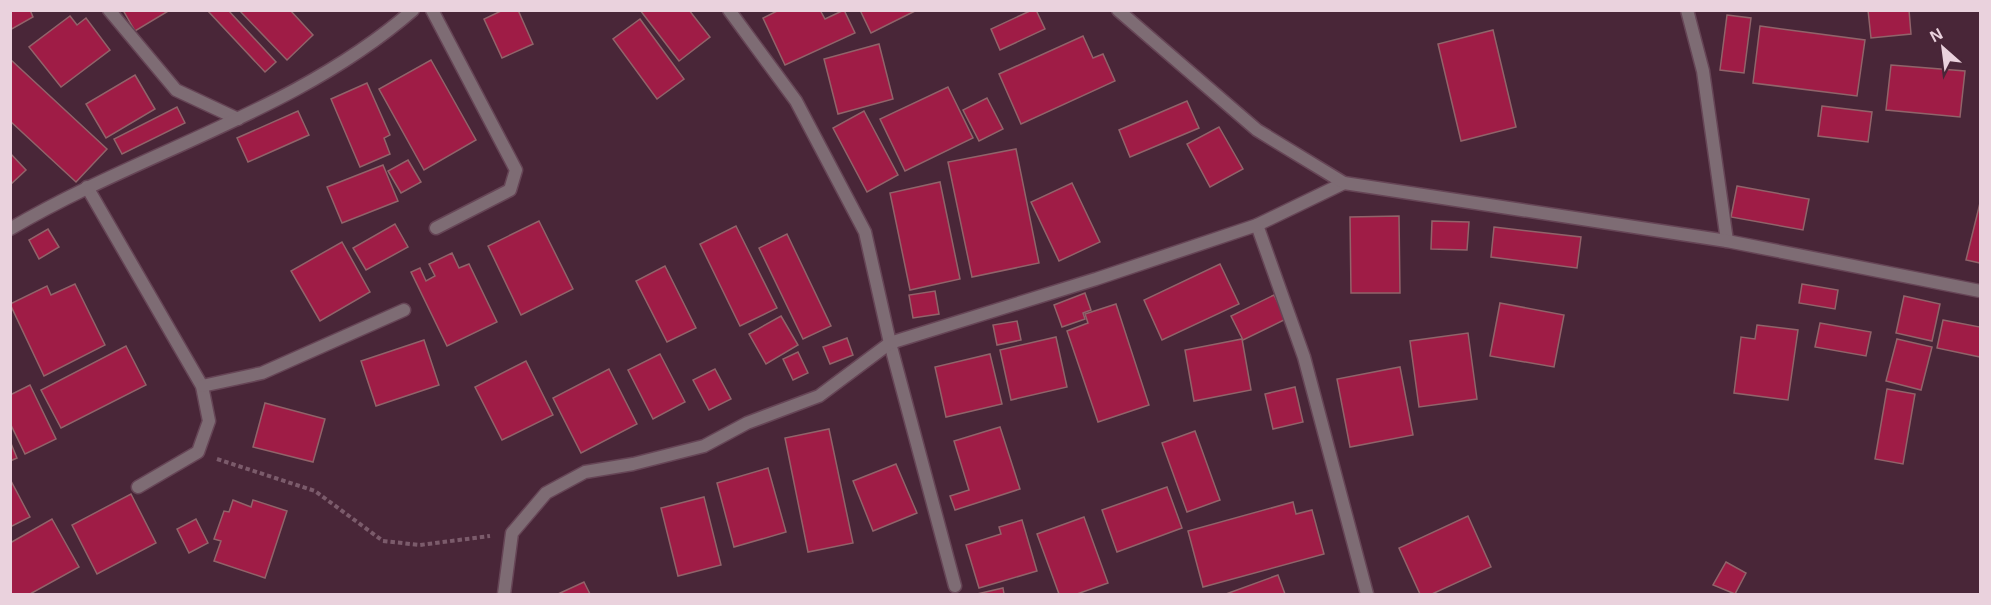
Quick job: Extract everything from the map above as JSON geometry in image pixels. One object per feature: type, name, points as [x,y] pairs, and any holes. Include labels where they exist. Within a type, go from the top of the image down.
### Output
[{"type":"street","points":[[109,10],[176,90],[238,119]]},
{"type":"street","points":[[10,229],[87,187],[238,119],[317,77],[382,37],[413,10]]},
{"type":"street","points":[[432,10],[516,170],[510,190],[436,228]]},
{"type":"street","points":[[729,10],[796,101],[865,232],[890,343],[955,586]]},
{"type":"street","points":[[1118,10],[1257,130],[1344,183],[1727,241],[1980,291]]},
{"type":"street","points":[[1687,10],[1703,71],[1727,241]]},
{"type":"street","points":[[504,594],[512,533],[546,493],[585,472],[644,462],[704,446],[747,423],[819,396],[890,343],[1096,279],[1257,225],[1344,183]]},
{"type":"street","points":[[87,187],[202,386],[209,421],[198,452],[138,487]]},
{"type":"street","points":[[1257,225],[1304,357],[1367,594]]},
{"type":"street","points":[[202,386],[262,373],[404,310]]},
{"type":"path","points":[[198,452],[315,491],[383,541],[420,545],[512,533]]},
{"type":"building","points":[[10,10],[30,10],[33,17],[10,30]]},
{"type":"building","points":[[123,10],[170,10],[135,31]]},
{"type":"building","points":[[207,10],[228,10],[276,62],[265,72]]},
{"type":"building","points":[[239,10],[290,10],[313,35],[287,60]]},
{"type":"building","points":[[503,10],[518,10],[533,44],[502,58],[484,19]]},
{"type":"building","points":[[640,10],[689,10],[710,37],[679,61]]},
{"type":"building","points":[[779,10],[820,10],[825,19],[844,10],[855,33],[785,65],[763,18]]},
{"type":"building","points":[[860,10],[917,10],[871,33]]},
{"type":"building","points":[[1036,10],[1045,29],[1000,50],[991,29]]},
{"type":"building","points":[[1868,10],[1909,10],[1911,34],[1871,38]]},
{"type":"building","points":[[1727,15],[1751,18],[1744,73],[1720,70]]},
{"type":"building","points":[[70,16],[77,25],[86,18],[110,50],[61,87],[29,47]]},
{"type":"building","points":[[640,19],[684,79],[657,99],[613,39]]},
{"type":"building","points":[[1760,26],[1865,40],[1857,96],[1753,83]]},
{"type":"building","points":[[1493,30],[1516,127],[1461,141],[1438,44]]},
{"type":"building","points":[[1083,36],[1093,58],[1103,54],[1115,81],[1021,124],[999,74]]},
{"type":"building","points":[[879,44],[893,99],[838,114],[824,59]]},
{"type":"building","points":[[10,59],[107,149],[76,182],[10,121]]},
{"type":"building","points":[[431,60],[476,140],[424,170],[379,89]]},
{"type":"building","points":[[1891,65],[1965,71],[1960,117],[1886,110]]},
{"type":"building","points":[[135,75],[155,109],[106,138],[86,104]]},
{"type":"building","points":[[367,83],[390,135],[384,138],[390,154],[360,167],[331,99]]},
{"type":"building","points":[[948,87],[973,138],[905,171],[880,119]]},
{"type":"building","points":[[987,98],[1003,129],[979,141],[963,110]]},
{"type":"building","points":[[1187,101],[1199,128],[1130,157],[1119,130]]},
{"type":"building","points":[[1822,106],[1872,112],[1868,142],[1818,136]]},
{"type":"building","points":[[177,107],[185,123],[122,154],[114,139]]},
{"type":"building","points":[[298,111],[309,135],[248,162],[237,138]]},
{"type":"building","points":[[864,111],[898,175],[867,192],[833,128]]},
{"type":"building","points":[[1219,127],[1243,169],[1210,187],[1187,144]]},
{"type":"building","points":[[1016,149],[1039,263],[972,277],[948,162]]},
{"type":"building","points":[[10,153],[26,170],[10,185]]},
{"type":"building","points":[[408,160],[421,182],[401,193],[388,171]]},
{"type":"building","points":[[383,165],[398,201],[342,223],[327,187]]},
{"type":"building","points":[[940,182],[960,279],[910,290],[890,193]]},
{"type":"building","points":[[1072,183],[1100,242],[1059,261],[1031,202]]},
{"type":"building","points":[[1737,186],[1809,199],[1803,230],[1731,217]]},
{"type":"building","points":[[1980,203],[1980,263],[1966,260]]},
{"type":"building","points":[[1399,216],[1400,293],[1351,293],[1350,217]]},
{"type":"building","points":[[539,221],[573,289],[521,315],[488,246]]},
{"type":"building","points":[[1432,221],[1469,222],[1467,250],[1431,249]]},
{"type":"building","points":[[395,224],[408,247],[366,270],[353,248]]},
{"type":"building","points":[[736,226],[777,308],[740,326],[700,244]]},
{"type":"building","points":[[1494,227],[1581,237],[1577,268],[1491,257]]},
{"type":"building","points":[[48,229],[59,247],[39,259],[29,240]]},
{"type":"building","points":[[787,234],[831,326],[803,339],[759,248]]},
{"type":"building","points":[[342,242],[370,292],[320,321],[291,271]]},
{"type":"building","points":[[452,253],[459,268],[469,264],[497,322],[447,346],[411,272],[420,268],[426,281],[435,276],[429,264]]},
{"type":"building","points":[[1220,264],[1239,304],[1162,340],[1144,300]]},
{"type":"building","points":[[665,266],[696,328],[667,342],[636,281]]},
{"type":"building","points":[[75,284],[105,345],[44,376],[10,304],[47,286],[51,295]]},
{"type":"building","points":[[1802,284],[1838,290],[1835,309],[1799,303]]},
{"type":"building","points":[[935,291],[939,314],[913,318],[909,295]]},
{"type":"building","points":[[1085,293],[1091,310],[1083,313],[1085,319],[1062,327],[1054,305]]},
{"type":"building","points":[[1274,295],[1286,319],[1243,340],[1231,316]]},
{"type":"building","points":[[1904,296],[1940,304],[1932,341],[1896,333]]},
{"type":"building","points":[[1500,303],[1564,315],[1554,367],[1490,356]]},
{"type":"building","points":[[1116,304],[1149,405],[1098,422],[1067,331],[1088,323],[1085,314]]},
{"type":"building","points":[[781,316],[798,345],[766,364],[749,334]]},
{"type":"building","points":[[1943,320],[1980,327],[1980,357],[1937,348]]},
{"type":"building","points":[[1017,321],[1021,340],[997,345],[993,325]]},
{"type":"building","points":[[1820,323],[1871,332],[1866,356],[1815,347]]},
{"type":"building","points":[[1757,325],[1798,330],[1788,400],[1734,393],[1741,337],[1755,339]]},
{"type":"building","points":[[1468,333],[1477,399],[1419,407],[1410,341]]},
{"type":"building","points":[[1056,337],[1067,387],[1011,400],[1000,350]]},
{"type":"building","points":[[847,338],[853,355],[830,364],[823,347]]},
{"type":"building","points":[[1242,339],[1251,390],[1194,401],[1185,350]]},
{"type":"building","points":[[1897,339],[1932,347],[1921,390],[1886,381]]},
{"type":"building","points":[[424,340],[439,385],[376,406],[361,361]]},
{"type":"building","points":[[126,346],[146,385],[61,428],[41,390]]},
{"type":"building","points":[[798,352],[808,373],[793,380],[783,359]]},
{"type":"building","points":[[660,354],[685,402],[653,419],[628,370]]},
{"type":"building","points":[[990,354],[1002,404],[946,417],[935,367]]},
{"type":"building","points":[[526,361],[553,415],[502,440],[475,387]]},
{"type":"building","points":[[1400,367],[1413,435],[1350,447],[1337,379]]},
{"type":"building","points":[[609,369],[637,424],[581,453],[553,398]]},
{"type":"building","points":[[715,369],[731,399],[709,410],[693,380]]},
{"type":"building","points":[[30,385],[56,439],[25,454],[10,423],[10,395]]},
{"type":"building","points":[[1295,387],[1303,422],[1273,429],[1265,394]]},
{"type":"building","points":[[1887,389],[1915,394],[1903,464],[1875,459]]},
{"type":"building","points":[[265,403],[325,419],[313,462],[253,447]]},
{"type":"building","points":[[1000,427],[1020,489],[955,510],[950,496],[969,490],[954,441]]},
{"type":"building","points":[[829,429],[853,543],[808,552],[785,438]]},
{"type":"building","points":[[1195,431],[1220,500],[1187,512],[1162,443]]},
{"type":"building","points":[[10,441],[17,458],[10,461]]},
{"type":"building","points":[[896,464],[917,513],[873,531],[853,481]]},
{"type":"building","points":[[768,468],[786,532],[734,547],[717,483]]},
{"type":"building","points":[[10,479],[30,517],[10,527]]},
{"type":"building","points":[[1167,487],[1182,528],[1117,552],[1102,510]]},
{"type":"building","points":[[131,494],[156,543],[97,574],[72,525]]},
{"type":"building","points":[[704,497],[721,565],[678,576],[661,508]]},
{"type":"building","points":[[233,500],[251,507],[253,500],[287,511],[265,578],[214,561],[221,541],[214,539],[224,511],[229,512]]},
{"type":"building","points":[[1293,502],[1296,514],[1312,510],[1324,554],[1203,587],[1188,531]]},
{"type":"building","points":[[1468,516],[1491,567],[1432,594],[1420,594],[1399,548]]},
{"type":"building","points":[[1084,517],[1108,583],[1077,594],[1059,594],[1037,534]]},
{"type":"building","points":[[52,519],[79,567],[30,594],[10,594],[10,543]]},
{"type":"building","points":[[196,519],[208,543],[189,553],[177,529]]},
{"type":"building","points":[[1022,520],[1037,571],[979,588],[966,545],[1001,534],[999,527]]},
{"type":"building","points":[[1726,562],[1746,573],[1735,594],[1713,585]]},
{"type":"building","points":[[1278,575],[1285,594],[1226,594]]},
{"type":"building","points":[[584,582],[590,594],[558,594]]},
{"type":"building","points":[[1003,588],[1004,594],[977,594]]}]
